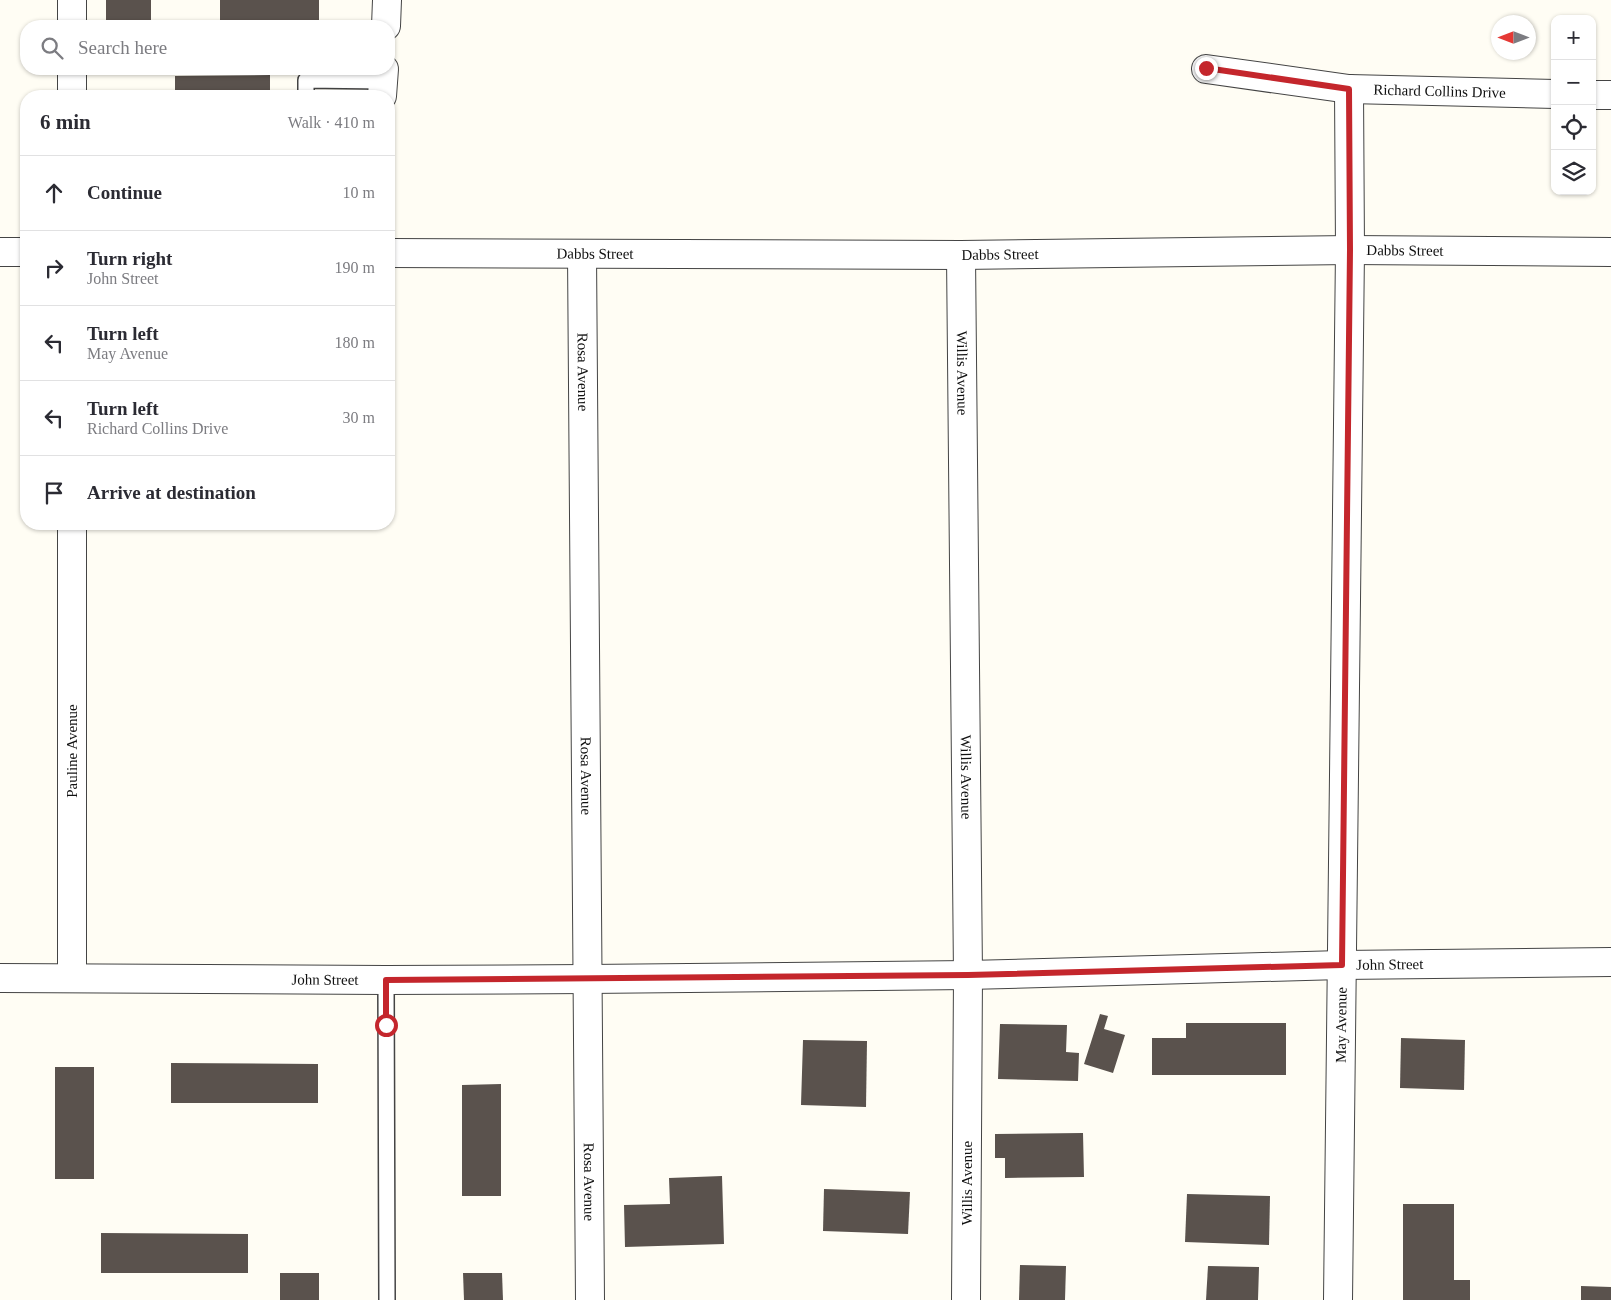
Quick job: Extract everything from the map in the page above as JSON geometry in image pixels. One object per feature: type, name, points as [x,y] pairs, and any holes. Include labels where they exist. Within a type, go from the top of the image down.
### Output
[{"type":"street","points":[[72,0],[72,20]]},
{"type":"street","points":[[386,20],[387,0]]},
{"type":"street","name":"Richard Collins Drive","points":[[1206,68],[1349,89],[1551,94]]},
{"type":"street","points":[[72,75],[72,90]]},
{"type":"street","name":"May Avenue","points":[[1338,1300],[1350,250],[1349,89]]},
{"type":"street","points":[[1596,95],[1611,95]]},
{"type":"street","name":"Dabbs Street","points":[[395,253],[961,255],[1350,250],[1611,252]]},
{"type":"street","points":[[0,252],[20,252]]},
{"type":"street","name":"Rosa Avenue","points":[[582,254],[590,1300]]},
{"type":"street","name":"Willis Avenue","points":[[961,255],[968,975],[966,1300]]},
{"type":"street","name":"Pauline Avenue","points":[[72,530],[72,977]]},
{"type":"street","name":"John Street","points":[[0,978],[588,979],[968,975],[1342,965],[1611,962]]},
{"type":"lane","points":[[306,90],[306,80],[383,82]]},
{"type":"lane","points":[[386,980],[388,1300]]},
{"type":"building","points":[[106,0],[151,0],[151,20],[106,20]]},
{"type":"building","points":[[220,0],[319,0],[319,20],[220,20]]},
{"type":"building","points":[[270,75],[270,90],[175,90],[175,76]]},
{"type":"building","points":[[1100,1014],[1108,1016],[1104,1029],[1125,1035],[1113,1073],[1084,1064]]},
{"type":"building","points":[[1186,1023],[1286,1023],[1286,1075],[1152,1075],[1152,1038],[1186,1038]]},
{"type":"building","points":[[1000,1024],[1067,1025],[1066,1052],[1079,1053],[1078,1081],[998,1079]]},
{"type":"building","points":[[1401,1038],[1465,1040],[1464,1090],[1400,1088]]},
{"type":"building","points":[[803,1040],[867,1041],[866,1107],[801,1105]]},
{"type":"building","points":[[171,1063],[318,1064],[318,1103],[171,1103]]},
{"type":"building","points":[[55,1067],[94,1067],[94,1179],[55,1179]]},
{"type":"building","points":[[501,1084],[501,1196],[462,1196],[462,1085]]},
{"type":"building","points":[[1083,1133],[1084,1177],[1005,1178],[1005,1158],[995,1158],[995,1134]]},
{"type":"building","points":[[722,1176],[724,1244],[625,1247],[624,1205],[670,1204],[669,1178]]},
{"type":"building","points":[[824,1189],[910,1192],[908,1234],[823,1231]]},
{"type":"building","points":[[1187,1194],[1270,1196],[1269,1245],[1185,1242]]},
{"type":"building","points":[[1403,1204],[1454,1204],[1454,1280],[1470,1280],[1470,1300],[1403,1300]]},
{"type":"building","points":[[101,1233],[248,1234],[248,1273],[101,1273]]},
{"type":"building","points":[[1020,1265],[1066,1266],[1065,1300],[1019,1300]]},
{"type":"building","points":[[1208,1266],[1259,1267],[1258,1300],[1206,1300]]},
{"type":"building","points":[[280,1273],[319,1273],[319,1300],[280,1300]]},
{"type":"building","points":[[463,1273],[502,1273],[503,1300],[464,1300]]},
{"type":"building","points":[[1581,1286],[1611,1287],[1611,1300],[1581,1300]]},
{"type":"route","points":[[386,1025],[386,980],[968,975],[1342,965],[1350,250],[1349,89],[1206,68]]}]
